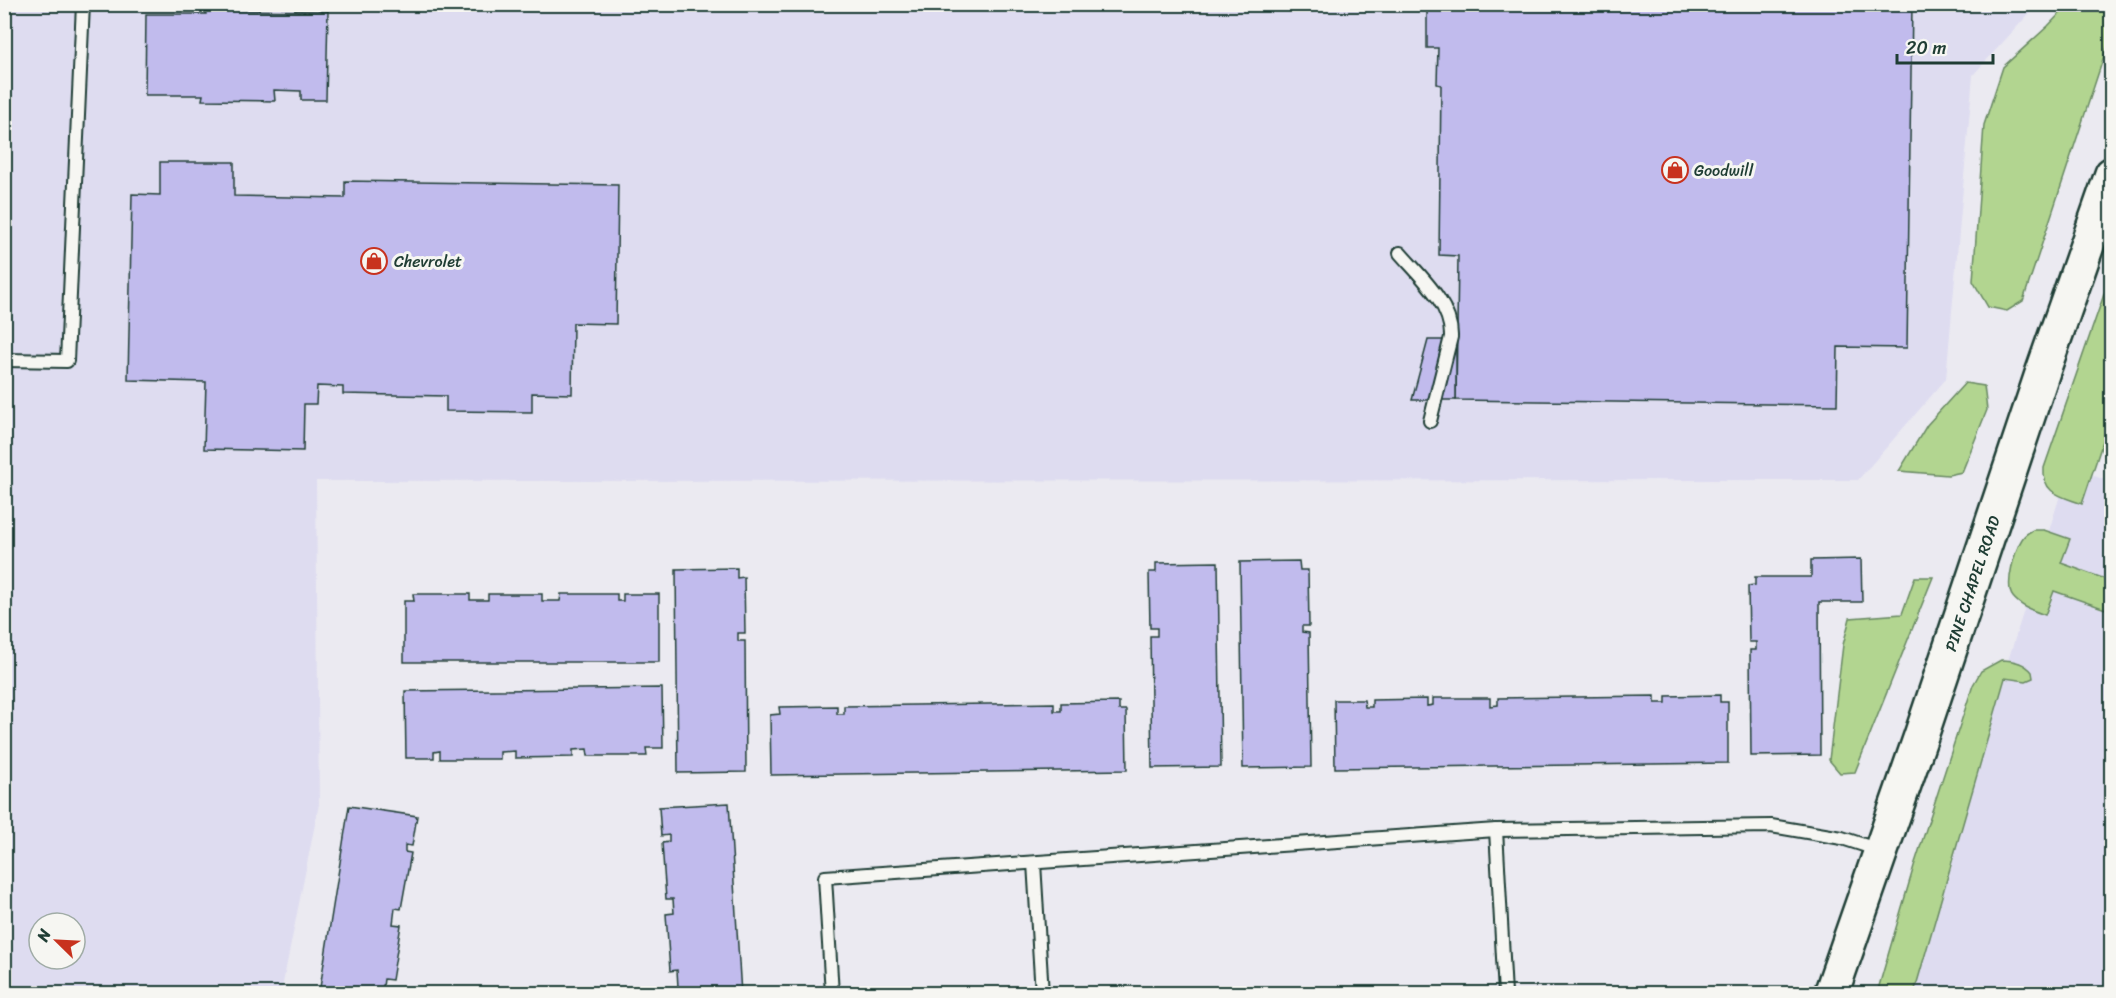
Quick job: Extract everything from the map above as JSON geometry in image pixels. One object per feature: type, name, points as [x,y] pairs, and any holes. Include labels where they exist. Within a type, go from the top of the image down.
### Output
[{"type":"street","name":"PINE CHAPEL ROAD","points":[[1830,993],[1921,736],[2031,405],[2112,174]]},
{"type":"lane","points":[[4,360],[67,361],[83,4]]},
{"type":"lane","points":[[1400,253],[1443,306],[1452,327],[1430,421]]},
{"type":"lane","points":[[832,993],[825,878],[1496,830],[1771,826],[1842,838],[1880,850]]},
{"type":"lane","points":[[1496,830],[1504,993]]},
{"type":"lane","points":[[1034,863],[1042,993]]},
{"type":"shaded area","points":[[5,5],[2037,5],[1973,75],[1946,379],[1858,480],[316,481],[319,804],[281,993],[5,994]]},
{"type":"shaded area","points":[[2069,467],[2111,482],[2111,993],[1903,994]]},
{"type":"green space","points":[[2068,5],[2111,5],[2111,35],[2023,301],[2007,311],[1988,307],[1973,281],[1984,125],[2003,67]]},
{"type":"green space","points":[[2111,274],[2111,417],[2082,504],[2054,493],[2046,483],[2044,468]]},
{"type":"green space","points":[[1965,383],[1984,386],[1987,410],[1962,472],[1948,475],[1899,471],[1927,425]]},
{"type":"green space","points":[[2033,530],[2044,530],[2070,539],[2061,563],[2111,581],[2111,611],[2054,591],[2045,615],[2028,608],[2013,597],[2010,577],[2016,551],[2026,534]]},
{"type":"green space","points":[[1915,577],[1933,577],[1855,772],[1840,773],[1829,760],[1843,645],[1850,618],[1902,614]]},
{"type":"green space","points":[[2001,660],[2022,664],[2032,672],[2033,678],[2026,681],[2005,678],[1914,993],[1877,993],[1914,866],[1973,685],[1981,671]]},
{"type":"building","name":"Goodwill","points":[[1427,4],[1912,4],[1907,348],[1838,347],[1837,405],[1456,400],[1458,256],[1439,255],[1441,85],[1437,84],[1438,48],[1427,48]]},
{"type":"building","points":[[206,10],[328,11],[326,100],[301,100],[301,91],[274,90],[275,101],[202,100],[203,95],[145,95],[146,14],[206,14]]},
{"type":"building","name":"Chevrolet","points":[[160,162],[234,162],[234,196],[345,198],[345,181],[618,185],[616,324],[573,323],[572,394],[532,393],[532,412],[446,411],[446,396],[343,394],[343,387],[317,386],[316,404],[304,404],[303,451],[204,449],[206,382],[128,380],[132,194],[160,195]]},
{"type":"building","points":[[1428,340],[1456,340],[1456,400],[1412,400]]},
{"type":"building","points":[[1861,559],[1862,602],[1819,602],[1820,755],[1751,756],[1750,650],[1756,650],[1756,642],[1749,642],[1748,586],[1755,585],[1755,577],[1811,577],[1811,560]]},
{"type":"building","points":[[1299,561],[1300,570],[1308,570],[1309,626],[1302,626],[1302,632],[1309,633],[1311,767],[1243,768],[1240,562]]},
{"type":"building","points":[[1218,562],[1221,767],[1152,768],[1150,636],[1157,636],[1157,628],[1150,628],[1149,572],[1156,572],[1156,563]]},
{"type":"building","points":[[737,568],[737,578],[744,577],[745,633],[738,633],[738,641],[745,641],[746,772],[678,773],[676,569]]},
{"type":"building","points":[[413,594],[470,594],[470,600],[488,600],[488,594],[542,594],[542,601],[560,601],[561,594],[617,594],[617,601],[623,601],[623,594],[659,594],[659,662],[404,662],[404,601],[414,601]]},
{"type":"building","points":[[662,688],[663,748],[646,748],[647,756],[588,756],[587,749],[573,750],[573,757],[515,758],[515,751],[500,752],[500,759],[440,759],[440,751],[434,752],[434,758],[406,758],[405,691]]},
{"type":"building","points":[[1720,695],[1720,702],[1728,702],[1728,763],[1335,768],[1334,700],[1364,700],[1365,707],[1372,707],[1372,700],[1427,699],[1427,706],[1433,705],[1433,698],[1490,698],[1490,706],[1498,705],[1498,698],[1655,696],[1655,703],[1666,703],[1666,696]]},
{"type":"building","points":[[1119,702],[1119,710],[1126,710],[1127,770],[771,775],[770,715],[780,714],[779,707],[837,706],[837,714],[844,714],[844,706],[1054,703],[1054,711],[1061,711],[1061,703]]},
{"type":"building","points":[[729,803],[741,994],[671,994],[670,987],[678,987],[677,970],[670,971],[666,914],[674,913],[673,899],[666,899],[662,843],[669,842],[669,835],[661,836],[659,807]]},
{"type":"building","points":[[349,806],[417,816],[412,846],[405,845],[405,852],[411,853],[401,909],[395,908],[393,924],[401,925],[392,980],[384,979],[382,994],[319,994]]},
{"type":"place","name":"Goodwill","points":[[1675,170]]},
{"type":"place","name":"Chevrolet","points":[[374,261]]}]
